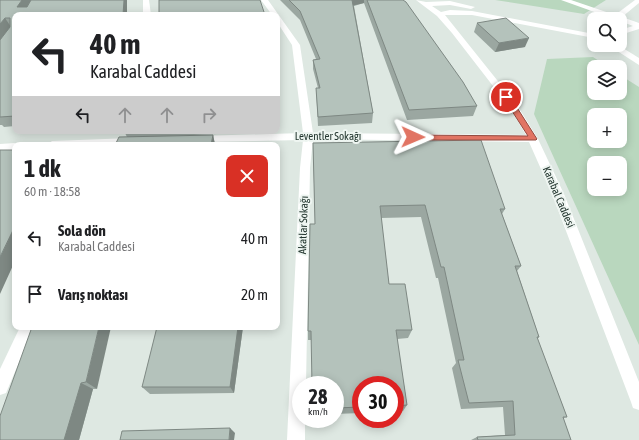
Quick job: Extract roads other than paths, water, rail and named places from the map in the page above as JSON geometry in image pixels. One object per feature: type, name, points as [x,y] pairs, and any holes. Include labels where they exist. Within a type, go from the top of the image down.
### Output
[{"type":"street","points":[[146,0],[147,12]]},
{"type":"street","name":"Akatlar Sokağı","points":[[264,0],[273,12]]},
{"type":"street","points":[[564,0],[601,12]]},
{"type":"street","points":[[582,6],[588,0]]},
{"type":"street","points":[[623,12],[639,0]]},
{"type":"street","points":[[422,2],[450,3],[498,12],[557,28]]},
{"type":"street","name":"Karabal Caddesi","points":[[422,2],[440,14],[482,65],[514,107],[533,139],[558,194],[639,402]]},
{"type":"street","points":[[440,14],[450,12],[472,13],[587,34]]},
{"type":"street","points":[[627,21],[639,25]]},
{"type":"street","name":"Akatlar Sokağı","points":[[280,22],[296,45],[308,136],[305,168],[296,440]]},
{"type":"street","points":[[627,30],[639,25]]},
{"type":"street","points":[[623,52],[639,62]]},
{"type":"street","name":"Leventler Sokağı","points":[[192,139],[308,136],[533,139]]},
{"type":"street","points":[[130,142],[145,141]]},
{"type":"street","points":[[0,148],[12,147]]},
{"type":"street","points":[[0,387],[26,330]]}]
